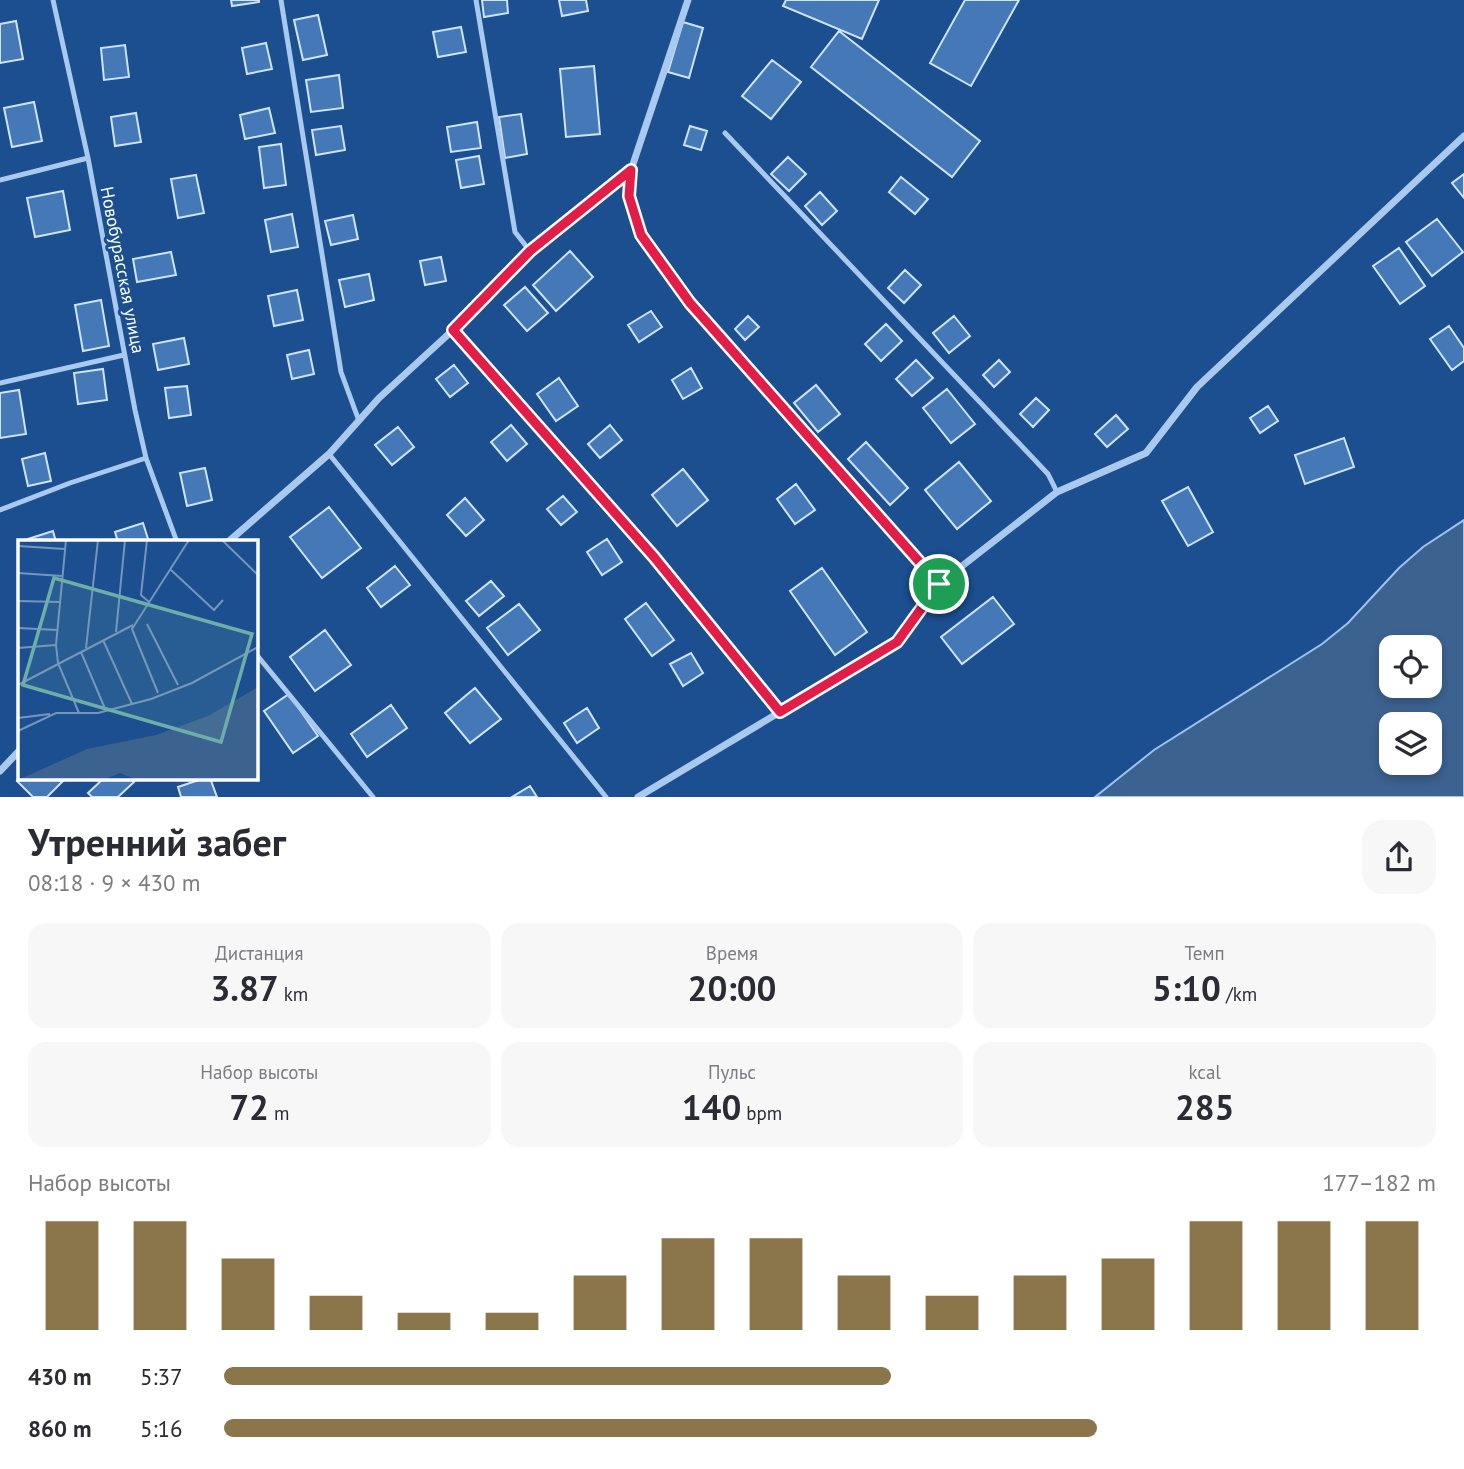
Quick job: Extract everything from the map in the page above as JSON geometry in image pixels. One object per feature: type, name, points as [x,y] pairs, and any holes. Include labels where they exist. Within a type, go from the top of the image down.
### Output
[{"type":"street","points":[[688,0],[631,170],[629,196],[641,235],[690,303],[939,584]]},
{"type":"street","points":[[638,797],[897,642],[939,584],[1057,492],[1146,453],[1198,387],[1464,136]]},
{"type":"street","points":[[229,540],[329,454],[379,398],[453,330],[530,251],[631,170]]},
{"type":"street","points":[[0,771],[18,752]]},
{"type":"lane","name":"Новобурасская улица","points":[[52,0],[88,158],[146,458],[177,540]]},
{"type":"lane","points":[[281,0],[341,372],[359,421]]},
{"type":"lane","points":[[476,0],[514,232],[530,251]]},
{"type":"lane","points":[[725,133],[1048,474],[1057,492]]},
{"type":"lane","points":[[0,180],[88,158]]},
{"type":"lane","points":[[453,330],[654,557],[780,712]]},
{"type":"lane","points":[[0,383],[124,355]]},
{"type":"lane","points":[[329,454],[606,797]]},
{"type":"lane","points":[[0,510],[146,458]]},
{"type":"lane","points":[[257,655],[373,797]]},
{"type":"water","points":[[1464,520],[1464,797],[1095,797],[1154,750],[1322,644],[1348,623],[1399,568],[1423,547]]},
{"type":"building","points":[[231,0],[259,0],[259,2],[232,6]]},
{"type":"building","points":[[482,0],[507,0],[508,13],[484,17]]},
{"type":"building","points":[[559,0],[586,0],[588,11],[562,16]]},
{"type":"building","points":[[786,0],[879,0],[862,39],[783,6]]},
{"type":"building","points":[[965,0],[1019,0],[971,86],[930,63]]},
{"type":"building","points":[[318,15],[327,55],[303,60],[294,20]]},
{"type":"building","points":[[16,21],[23,59],[0,63],[0,24]]},
{"type":"building","points":[[683,22],[703,28],[689,78],[668,72]]},
{"type":"building","points":[[461,27],[466,52],[438,57],[433,32]]},
{"type":"building","points":[[839,31],[980,141],[952,177],[811,67]]},
{"type":"building","points":[[266,43],[272,69],[247,74],[242,48]]},
{"type":"building","points":[[125,45],[129,77],[104,80],[101,48]]},
{"type":"building","points":[[772,60],[801,82],[771,119],[742,96]]},
{"type":"building","points":[[594,66],[600,134],[566,137],[560,69]]},
{"type":"building","points":[[339,75],[343,108],[311,112],[306,80]]},
{"type":"building","points":[[34,102],[42,141],[12,147],[4,108]]},
{"type":"building","points":[[269,108],[275,133],[245,139],[240,115]]},
{"type":"building","points":[[136,113],[141,142],[115,146],[111,117]]},
{"type":"building","points":[[521,114],[527,154],[505,158],[499,117]]},
{"type":"building","points":[[477,122],[481,148],[451,152],[447,127]]},
{"type":"building","points":[[341,126],[345,150],[316,155],[312,130]]},
{"type":"building","points":[[690,126],[707,131],[701,150],[684,145]]},
{"type":"building","points":[[281,144],[286,185],[264,188],[259,147]]},
{"type":"building","points":[[479,156],[484,184],[461,188],[456,160]]},
{"type":"building","points":[[788,157],[806,174],[789,191],[771,174]]},
{"type":"building","points":[[1464,174],[1464,198],[1452,183]]},
{"type":"building","points":[[196,175],[204,213],[178,218],[171,179]]},
{"type":"building","points":[[901,177],[928,199],[915,214],[889,192]]},
{"type":"building","points":[[63,191],[70,230],[35,237],[27,198]]},
{"type":"building","points":[[820,192],[837,211],[822,225],[805,206]]},
{"type":"building","points":[[292,214],[298,247],[271,252],[265,220]]},
{"type":"building","points":[[353,215],[358,239],[331,245],[325,221]]},
{"type":"building","points":[[1437,219],[1463,252],[1432,276],[1406,242]]},
{"type":"building","points":[[1399,248],[1425,286],[1400,304],[1373,266]]},
{"type":"building","points":[[570,251],[593,277],[556,311],[533,285]]},
{"type":"building","points":[[171,252],[176,275],[137,282],[133,259]]},
{"type":"building","points":[[441,257],[446,281],[425,285],[420,261]]},
{"type":"building","points":[[905,270],[921,285],[904,303],[888,288]]},
{"type":"building","points":[[369,274],[374,300],[345,307],[339,280]]},
{"type":"building","points":[[525,287],[548,313],[527,331],[504,305]]},
{"type":"building","points":[[297,290],[303,320],[274,326],[268,296]]},
{"type":"building","points":[[101,300],[109,346],[83,351],[75,305]]},
{"type":"building","points":[[651,311],[662,327],[639,342],[628,325]]},
{"type":"building","points":[[748,316],[759,327],[745,340],[735,329]]},
{"type":"building","points":[[954,316],[970,336],[949,353],[933,333]]},
{"type":"building","points":[[886,324],[902,341],[881,361],[865,344]]},
{"type":"building","points":[[1449,326],[1464,348],[1464,361],[1452,370],[1430,339]]},
{"type":"building","points":[[184,338],[189,364],[158,370],[153,344]]},
{"type":"building","points":[[309,350],[314,374],[292,379],[287,355]]},
{"type":"building","points":[[916,360],[933,378],[912,396],[896,379]]},
{"type":"building","points":[[999,360],[1010,372],[994,387],[983,375]]},
{"type":"building","points":[[454,365],[468,383],[450,397],[436,379]]},
{"type":"building","points":[[691,368],[702,388],[683,399],[672,380]]},
{"type":"building","points":[[103,369],[107,400],[78,404],[74,373]]},
{"type":"building","points":[[559,378],[578,406],[556,421],[537,394]]},
{"type":"building","points":[[816,385],[840,414],[818,432],[794,403]]},
{"type":"building","points":[[187,386],[191,415],[169,418],[165,388]]},
{"type":"building","points":[[947,389],[975,424],[951,443],[923,408]]},
{"type":"building","points":[[19,390],[26,434],[0,438],[0,393]]},
{"type":"building","points":[[1036,398],[1049,410],[1033,427],[1020,414]]},
{"type":"building","points":[[1268,406],[1278,421],[1260,433],[1250,418]]},
{"type":"building","points":[[1116,415],[1128,429],[1107,447],[1095,434]]},
{"type":"building","points":[[511,425],[527,444],[507,461],[491,442]]},
{"type":"building","points":[[610,425],[622,440],[600,458],[588,444]]},
{"type":"building","points":[[398,427],[414,447],[392,465],[375,445]]},
{"type":"building","points":[[1344,438],[1354,467],[1305,484],[1295,455]]},
{"type":"building","points":[[866,442],[908,488],[890,505],[848,459]]},
{"type":"building","points":[[45,453],[51,481],[28,486],[22,459]]},
{"type":"building","points":[[959,462],[991,501],[957,529],[925,490]]},
{"type":"building","points":[[205,468],[212,500],[187,506],[180,473]]},
{"type":"building","points":[[683,469],[708,500],[677,526],[652,495]]},
{"type":"building","points":[[796,484],[815,510],[795,524],[777,499]]},
{"type":"building","points":[[1188,487],[1213,532],[1188,546],[1162,501]]},
{"type":"building","points":[[563,496],[577,512],[561,525],[547,509]]},
{"type":"building","points":[[465,498],[484,520],[466,536],[447,515]]},
{"type":"building","points":[[329,507],[361,548],[322,578],[290,537]]},
{"type":"building","points":[[143,523],[148,540],[117,540],[115,532]]},
{"type":"building","points":[[53,531],[55,540],[28,540]]},
{"type":"building","points":[[607,539],[622,562],[602,575],[587,552]]},
{"type":"building","points":[[395,566],[410,585],[381,607],[367,588]]},
{"type":"building","points":[[822,568],[867,632],[835,655],[790,591]]},
{"type":"building","points":[[491,581],[504,596],[479,616],[466,601]]},
{"type":"building","points":[[993,597],[1014,624],[962,664],[941,637]]},
{"type":"building","points":[[646,603],[674,640],[652,656],[625,619]]},
{"type":"building","points":[[519,604],[540,630],[508,655],[487,628]]},
{"type":"building","points":[[325,630],[351,665],[315,691],[290,657]]},
{"type":"building","points":[[691,653],[703,673],[683,686],[670,664]]},
{"type":"building","points":[[475,688],[501,719],[470,743],[445,713]]},
{"type":"building","points":[[289,694],[318,736],[293,753],[264,711]]},
{"type":"building","points":[[391,705],[407,728],[367,757],[351,734]]},
{"type":"building","points":[[587,708],[599,728],[577,743],[564,723]]},
{"type":"building","points":[[64,780],[47,797],[33,797],[17,781]]},
{"type":"building","points":[[102,780],[134,782],[118,797],[92,797],[88,793]]},
{"type":"building","points":[[199,780],[211,780],[217,797],[181,797],[178,787]]},
{"type":"building","points":[[530,786],[537,797],[512,797]]},
{"type":"route","points":[[631,170],[629,196],[641,235],[690,303],[939,584],[897,642],[780,712],[654,557],[453,330],[530,251],[631,170]]}]
